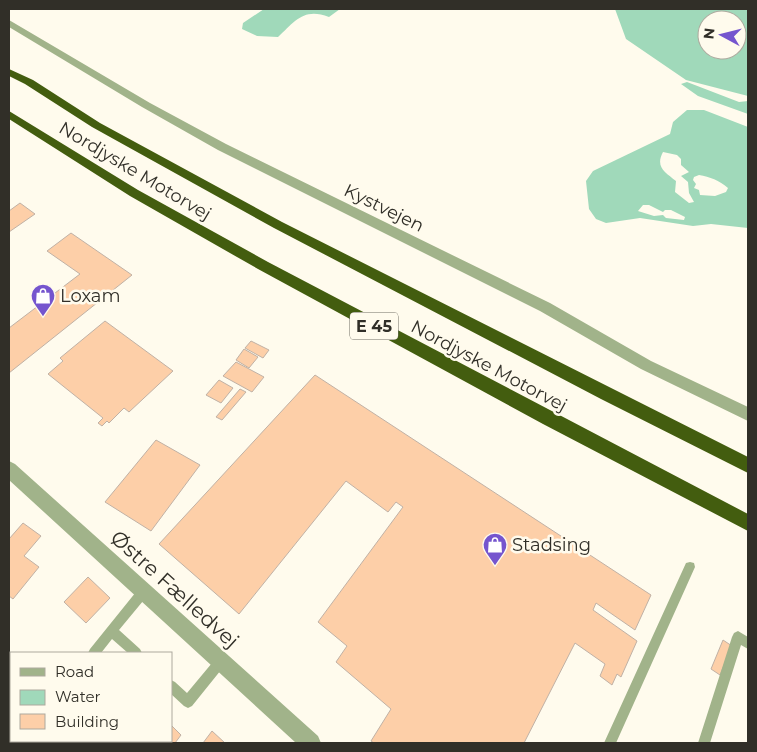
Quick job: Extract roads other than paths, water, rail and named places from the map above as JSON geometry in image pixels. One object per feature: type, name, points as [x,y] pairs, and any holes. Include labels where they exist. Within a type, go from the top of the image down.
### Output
[{"type":"highway","points":[[9,65],[29,82]]},
{"type":"highway","name":"E 45","points":[[9,72],[29,82]]},
{"type":"highway","name":"Nordjyske Motorvej","points":[[29,82],[96,125],[278,225],[748,465]]},
{"type":"highway","name":"Nordjyske Motorvej","points":[[9,114],[63,151],[216,240],[562,427],[748,523]]},
{"type":"street","name":"Kystvejen","points":[[9,23],[146,106],[222,147],[545,307],[646,365],[748,414]]},
{"type":"street","name":"Østre Fælledvej","points":[[9,469],[311,743]]},
{"type":"lane","points":[[610,743],[690,567]]},
{"type":"lane","points":[[95,652],[144,591]]},
{"type":"lane","points":[[112,631],[135,652]]},
{"type":"lane","points":[[704,743],[738,637],[748,643]]},
{"type":"lane","points":[[172,687],[188,702],[221,661]]},
{"type":"water","points":[[264,9],[340,9],[329,17],[313,14],[300,17],[278,37],[257,36],[242,29],[243,23]]},
{"type":"water","points":[[615,9],[748,9],[748,96],[686,80],[626,39]]},
{"type":"water","points":[[687,82],[739,102],[748,101],[748,114],[698,96],[681,84]]},
{"type":"water","points":[[687,110],[704,110],[748,127],[748,228],[711,224],[693,226],[640,218],[606,223],[596,219],[589,209],[586,181],[593,171],[670,134],[673,122]],"holes":[[[663,152],[677,155],[681,159],[681,165],[689,172],[681,176],[688,182],[689,193],[694,202],[689,203],[675,192],[676,181],[662,169],[660,162]],[[699,175],[711,178],[728,188],[726,192],[715,196],[700,195],[699,190],[694,188],[696,184],[693,180],[694,177]],[[643,205],[649,205],[663,212],[671,210],[685,217],[684,220],[666,218],[663,215],[654,216],[638,211]]]},
{"type":"place","name":"Loxam","points":[[43,317]]},
{"type":"place","name":"Stadsing","points":[[495,566]]}]
